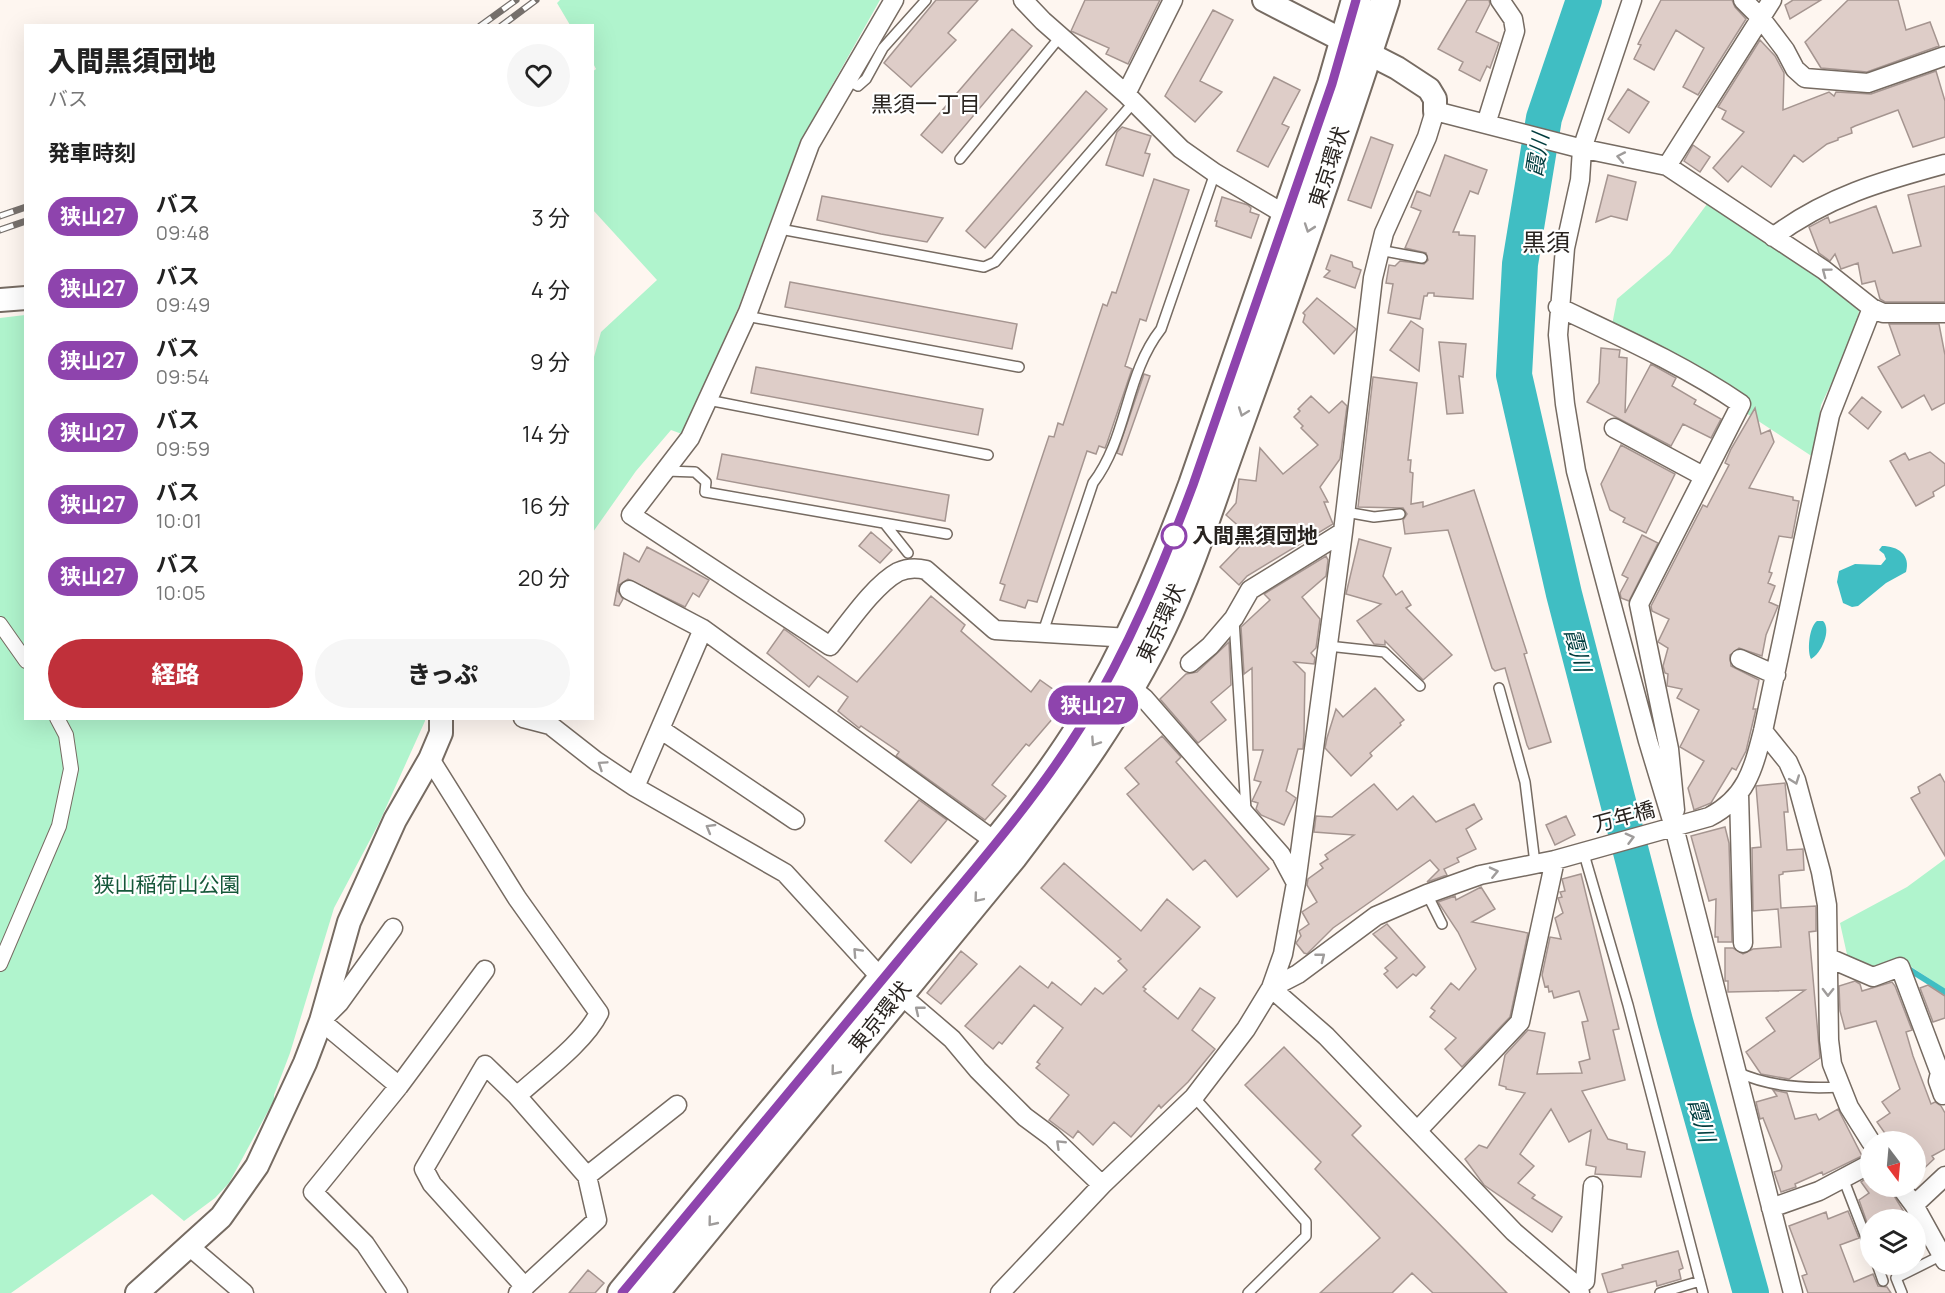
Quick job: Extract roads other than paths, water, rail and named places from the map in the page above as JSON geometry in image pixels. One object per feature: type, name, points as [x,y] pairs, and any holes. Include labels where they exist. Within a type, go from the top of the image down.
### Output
[{"type":"highway","name":"東京環状","points":[[622,1293],[890,986],[1036,825],[1097,740],[1130,687],[1163,626],[1190,561],[1308,230],[1355,47],[1356,0]]},
{"type":"highway","name":"東京環状","points":[[654,1293],[890,986],[1081,727],[1130,638],[1193,485],[1286,215],[1355,47],[1386,0]]},
{"type":"street","points":[[894,0],[810,144],[746,316],[690,438],[632,515],[830,646],[875,592],[899,572],[917,568],[926,570],[994,630],[1130,638]]},
{"type":"street","points":[[1023,0],[1060,37],[1130,98],[1181,149],[1215,173],[1286,215]]},
{"type":"street","points":[[1130,98],[1173,0]]},
{"type":"street","points":[[1000,1293],[1102,1185],[1194,1097],[1246,1029],[1271,988],[1283,954],[1296,883],[1344,532],[1379,250],[1384,233],[1427,137],[1435,111],[1435,99],[1430,89],[1264,0]]},
{"type":"street","points":[[1486,124],[1515,31],[1513,19],[1500,0]]},
{"type":"street","points":[[1632,0],[1579,148],[1580,180],[1565,248],[1558,307],[1565,404],[1576,471],[1674,827],[1734,1071],[1793,1293]]},
{"type":"street","points":[[1743,0],[1760,17],[1805,78],[1868,83],[1945,56]]},
{"type":"street","points":[[1667,166],[1772,0]]},
{"type":"street","points":[[1435,111],[1579,148],[1667,166],[1824,270],[1872,308],[1883,313],[1945,313]]},
{"type":"street","points":[[1773,237],[1802,215],[1873,183],[1945,164]]},
{"type":"street","points":[[0,300],[24,298]]},
{"type":"street","points":[[1558,307],[1655,353],[1709,382],[1741,404],[1639,604],[1673,777],[1676,808],[1674,827]]},
{"type":"street","points":[[1743,943],[1739,794],[1754,766],[1763,731],[1830,415],[1872,308]]},
{"type":"street","points":[[1614,428],[1703,476]]},
{"type":"street","points":[[1190,663],[1210,646],[1234,618],[1250,590],[1261,581],[1344,532]]},
{"type":"street","points":[[629,590],[703,629],[996,842]]},
{"type":"street","points":[[0,624],[24,658]]},
{"type":"street","points":[[635,787],[703,629]]},
{"type":"street","points":[[1740,659],[1776,675]]},
{"type":"street","points":[[1130,687],[1140,694],[1281,855],[1296,883]]},
{"type":"street","points":[[0,964],[59,826],[71,769],[66,735],[58,720]]},
{"type":"street","points":[[137,1293],[221,1217],[257,1166],[305,1063],[321,1021],[349,922],[395,820],[430,759],[441,733],[441,720]]},
{"type":"street","points":[[531,720],[549,725],[635,787],[785,873],[890,986],[952,1039],[978,1070],[1025,1117],[1052,1137],[1102,1185]]},
{"type":"street","points":[[660,729],[795,820]]},
{"type":"street","points":[[1763,731],[1788,762],[1796,780],[1827,905],[1829,1040],[1832,1064],[1849,1107],[1864,1131]]},
{"type":"street","points":[[430,759],[517,898],[599,1013],[595,1022],[517,1096]]},
{"type":"street","name":"万年橋","points":[[1271,988],[1298,974],[1376,916],[1427,894],[1480,875],[1554,860],[1708,817],[1727,808],[1739,794]]},
{"type":"street","points":[[1418,1130],[1520,1022],[1554,860]]},
{"type":"street","points":[[321,1021],[339,1003],[393,928]]},
{"type":"street","points":[[1829,958],[1874,977],[1900,967],[1940,1072],[1938,1081],[1943,1095]]},
{"type":"street","points":[[398,1293],[365,1244],[313,1192],[399,1086],[485,970]]},
{"type":"street","points":[[1271,988],[1326,1036],[1514,1232],[1578,1290],[1585,1281],[1593,1186]]},
{"type":"street","points":[[321,1021],[399,1086]]},
{"type":"street","points":[[485,1065],[517,1096],[587,1176],[597,1220],[522,1290],[432,1184],[424,1168],[485,1065]]},
{"type":"street","points":[[587,1176],[677,1105]]},
{"type":"street","points":[[1771,1208],[1819,1191],[1860,1169]]},
{"type":"street","points":[[1914,1205],[1945,1176]]},
{"type":"street","points":[[1908,1197],[1944,1256]]},
{"type":"street","points":[[189,1246],[244,1293]]},
{"type":"lane","points":[[846,80],[858,86],[866,79],[884,48],[926,0]]},
{"type":"lane","points":[[960,159],[1060,37]]},
{"type":"lane","points":[[780,229],[984,267],[995,262],[1130,98]]},
{"type":"lane","points":[[1043,632],[1093,483],[1107,463],[1146,348],[1161,329],[1215,173]]},
{"type":"lane","points":[[1379,250],[1422,258]]},
{"type":"lane","points":[[746,316],[1019,367]]},
{"type":"lane","points":[[708,400],[988,455]]},
{"type":"lane","points":[[666,471],[695,472],[706,482],[705,492],[947,534]]},
{"type":"lane","points":[[1346,512],[1374,517],[1400,514]]},
{"type":"lane","points":[[885,524],[908,553]]},
{"type":"lane","points":[[1234,618],[1246,816]]},
{"type":"lane","points":[[1328,646],[1384,652],[1420,687]]},
{"type":"lane","points":[[1499,688],[1525,782],[1535,863]]},
{"type":"lane","points":[[1585,850],[1586,861],[1628,1005],[1703,1293]]},
{"type":"lane","points":[[1427,894],[1442,924]]},
{"type":"lane","points":[[1734,1071],[1761,1081],[1801,1088],[1840,1087]]},
{"type":"lane","points":[[1194,1097],[1306,1222],[1306,1236],[1248,1293]]},
{"type":"lane","points":[[1843,1178],[1860,1222]]},
{"type":"lane","points":[[1902,1293],[1896,1278],[1944,1256]]},
{"type":"lane","points":[[1881,1275],[1883,1281]]},
{"type":"lane","points":[[1660,1293],[1700,1281]]},
{"type":"water","points":[[1882,546],[1898,550],[1905,556],[1906,572],[1886,583],[1858,606],[1852,607],[1843,603],[1837,582],[1839,571],[1855,564],[1881,565],[1886,559],[1879,550]]},
{"type":"water","points":[[1817,621],[1823,621],[1826,636],[1818,652],[1811,659],[1810,639],[1812,628]]},
{"type":"waterway","name":"霞川","points":[[1584,0],[1544,118],[1520,264],[1514,375],[1564,594],[1675,1021],[1751,1293]]},
{"type":"waterway","points":[[1907,968],[1945,992]]},
{"type":"railway","points":[[483,24],[516,0]]},
{"type":"railway","points":[[504,24],[536,0]]},
{"type":"railway","points":[[0,216],[24,208]]},
{"type":"railway","points":[[0,230],[24,222]]},
{"type":"place","name":"入間黒須団地","points":[[1174,536]]},
{"type":"district","name":"黒須一丁目","points":[[926,104]]},
{"type":"district","name":"黒須","points":[[1546,243]]},
{"type":"park label","name":"狭山稲荷山公園","points":[[167,885]]}]
